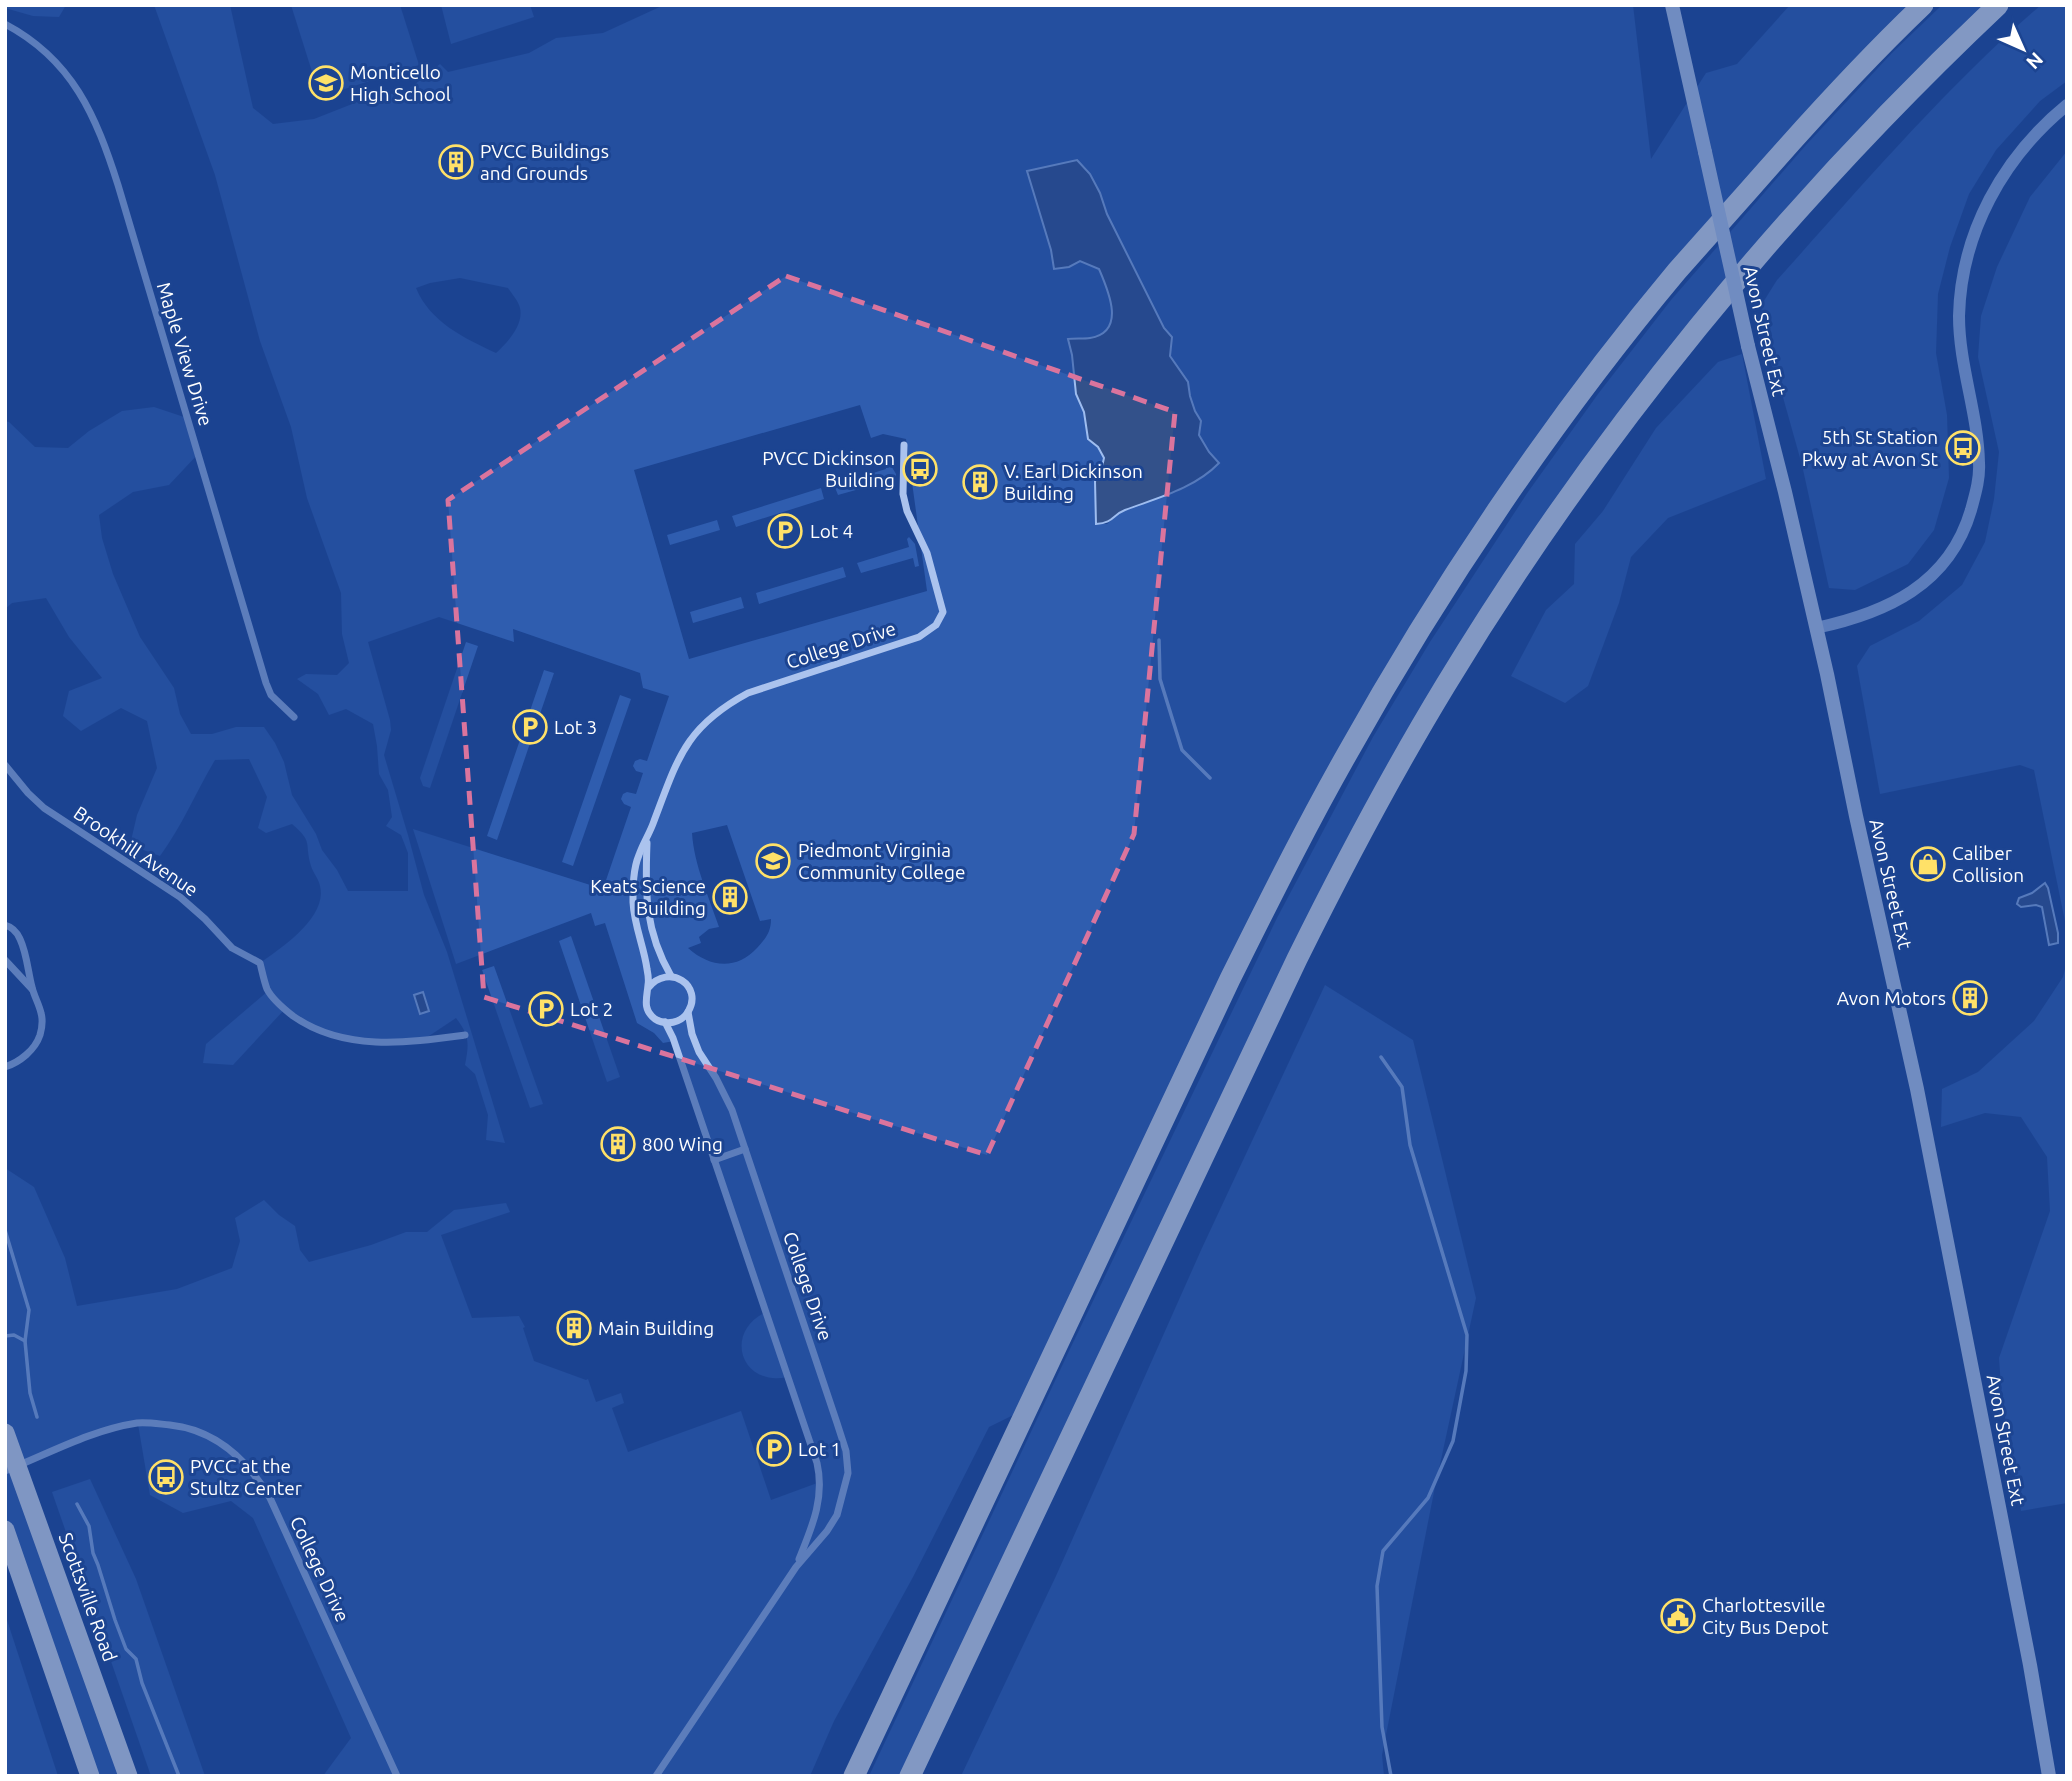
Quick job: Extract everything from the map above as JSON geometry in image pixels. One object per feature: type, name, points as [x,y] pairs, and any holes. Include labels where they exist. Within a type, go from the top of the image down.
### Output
[{"type":"highway","points":[[854,1776],[1236,967],[1291,857],[1396,669],[1493,518],[1617,346],[1678,271],[1821,109],[1923,5]]},
{"type":"highway","points":[[910,1776],[1297,959],[1362,831],[1446,685],[1563,508],[1691,336],[1856,146],[1998,5]]},
{"type":"highway","name":"Scottsville Road","points":[[5,1433],[11,1469],[128,1776]]},
{"type":"highway","points":[[5,1530],[90,1776]]},
{"type":"main road","name":"Avon Street Ext","points":[[1672,5],[1748,346],[1816,628],[1917,1088],[2030,1664],[2049,1776]]},
{"type":"street","name":"Maple View Drive","points":[[5,24],[50,57],[82,97],[97,124],[118,185],[266,682],[271,695],[294,716]]},
{"type":"street","points":[[1816,628],[1867,614],[1898,601],[1929,579],[1960,540],[1975,495],[1979,465],[1960,338],[1966,262],[1982,215],[2003,175],[2031,138],[2067,106]]},
{"type":"street","name":"College Drive","points":[[796,1567],[818,1509],[819,1473],[673,1038],[665,1022],[655,1018],[649,1011],[645,1000],[648,988],[646,965],[633,902],[634,876],[638,855],[677,762],[699,728],[727,705],[748,693],[919,637],[936,625],[943,612],[942,604],[927,553],[906,510],[903,494],[904,445]]},
{"type":"street","name":"Brookhill Avenue","points":[[5,765],[44,808],[180,897],[232,947],[260,963],[268,991],[302,1022],[333,1036],[354,1041],[387,1042],[466,1035]]},
{"type":"street","name":"College Drive","points":[[647,838],[646,898],[648,917],[658,952],[671,976],[684,981],[691,993],[688,1012],[692,1034],[699,1052],[725,1093],[846,1451],[847,1482],[837,1515],[827,1531],[796,1567],[656,1776]]},
{"type":"street","points":[[5,925],[10,926],[22,942],[42,1023],[40,1034],[31,1050],[22,1059],[5,1067]]},
{"type":"street","points":[[5,960],[32,989]]},
{"type":"street","points":[[648,988],[660,978],[671,976]]},
{"type":"street","points":[[665,1022],[675,1022],[688,1012]]},
{"type":"street","points":[[715,1160],[744,1149]]},
{"type":"street","name":"College Drive","points":[[11,1469],[98,1433],[138,1423],[158,1423],[190,1429],[209,1436],[234,1452],[259,1479],[270,1498],[397,1776]]},
{"type":"highlighted area","points":[[786,276],[1175,412],[1134,834],[987,1155],[484,997],[448,500]]},
{"type":"shaded area","points":[[5,5],[66,5],[59,17],[33,16],[5,8]]},
{"type":"shaded area","name":"Piedmont Virginia Community College","points":[[154,5],[230,5],[253,108],[273,124],[314,119],[375,95],[404,93],[440,64],[448,72],[529,53],[556,38],[603,33],[664,5],[1633,5],[1651,159],[1706,73],[1737,64],[1790,5],[1923,5],[1617,346],[1347,753],[1028,1408],[989,1427],[913,1577],[834,1721],[810,1776],[323,1776],[351,1738],[253,1518],[231,1501],[183,1513],[150,1495],[138,1424],[98,1433],[17,1467],[128,1776],[90,1776],[5,1530],[5,1168],[34,1187],[65,1258],[77,1306],[177,1289],[232,1268],[240,1241],[235,1218],[264,1200],[295,1226],[300,1250],[309,1262],[406,1232],[427,1232],[454,1210],[506,1203],[510,1212],[441,1235],[472,1318],[519,1316],[525,1327],[523,1328],[534,1361],[588,1379],[596,1402],[621,1393],[624,1403],[612,1408],[628,1452],[741,1411],[771,1500],[820,1482],[787,1377],[771,1378],[758,1374],[743,1356],[745,1332],[753,1321],[766,1312],[674,1041],[663,1043],[654,1033],[637,1023],[605,923],[595,926],[591,913],[456,964],[413,829],[603,889],[631,807],[621,799],[627,792],[636,794],[643,773],[636,771],[633,766],[635,761],[640,759],[647,761],[669,696],[643,688],[640,673],[513,629],[514,642],[439,617],[368,642],[390,720],[391,730],[384,755],[424,895],[447,952],[505,1143],[486,1140],[488,1115],[475,1074],[465,1065],[467,1040],[456,1018],[423,1040],[387,1042],[333,1036],[284,1010],[233,1065],[203,1063],[206,1044],[268,991],[260,963],[301,930],[317,909],[321,898],[320,886],[311,866],[307,843],[292,824],[266,833],[258,828],[267,797],[249,759],[215,760],[160,856],[130,845],[137,815],[157,768],[147,721],[121,708],[81,731],[63,716],[69,691],[102,678],[69,637],[46,598],[12,603],[5,609],[5,421],[35,447],[68,448],[89,431],[122,411],[154,407],[187,418],[198,454],[169,485],[133,492],[99,515],[102,538],[113,574],[140,637],[174,688],[180,714],[191,734],[212,734],[236,727],[264,727],[284,762],[292,795],[348,891],[408,891],[408,853],[401,835],[386,826],[392,817],[388,790],[379,774],[373,724],[346,709],[329,715],[318,694],[297,679],[306,674],[337,675],[349,663],[342,634],[341,593],[307,498],[291,427],[260,341],[215,175]],"holes":[[[1076,160],[1090,174],[1164,328],[1172,337],[1170,356],[1188,382],[1190,396],[1201,421],[1199,435],[1219,463],[1178,490],[1122,511],[1107,524],[1096,524],[1095,481],[1100,476],[1104,458],[1098,447],[1088,439],[1084,412],[1076,394],[1072,355],[1080,338],[1095,336],[1104,331],[1110,323],[1111,303],[1099,269],[1080,261],[1069,267],[1054,268],[1027,172]],[[460,278],[508,288],[520,308],[517,327],[496,353],[472,341],[439,320],[422,300],[416,288]],[[860,405],[871,438],[883,434],[906,439],[927,591],[689,659],[634,470]],[[727,825],[760,921],[771,919],[765,938],[757,948],[740,960],[722,964],[705,959],[688,948],[701,943],[699,937],[709,929],[719,927],[699,869],[692,833]]]},
{"type":"shaded area","points":[[291,5],[400,5],[419,65],[320,97]]},
{"type":"shaded area","points":[[441,5],[530,5],[534,17],[451,44]]},
{"type":"shaded area","points":[[1942,5],[1990,5],[1769,233],[1411,732],[905,1776],[869,1776],[1277,918],[1373,737],[1430,642],[1528,492],[1598,394],[1671,300],[1806,145],[1892,53]]},
{"type":"shaded area","points":[[2041,5],[2067,5],[2067,81],[2040,101],[1996,150],[1969,194],[1950,247],[1938,294],[1936,353],[1947,415],[1949,478],[1934,530],[1908,564],[1855,590],[1829,588],[1802,465],[1777,376],[1759,339],[1762,304],[1777,280],[1905,138],[1971,70]]},
{"type":"shaded area","points":[[2067,151],[2067,931],[2034,770],[2020,765],[1880,794],[1857,666],[1870,646],[1919,621],[1962,585],[1985,542],[1994,499],[1999,452],[1978,357],[1981,316],[1997,267],[2030,197]]},
{"type":"shaded area","points":[[1077,160],[1090,174],[1164,328],[1172,337],[1170,356],[1188,382],[1195,411],[1201,421],[1199,435],[1219,463],[1187,486],[1096,524],[1095,481],[1100,476],[1104,458],[1098,447],[1088,439],[1084,412],[1076,394],[1068,339],[1090,338],[1108,328],[1112,309],[1110,298],[1099,269],[1080,261],[1069,267],[1054,269],[1051,250],[1027,171]]},
{"type":"shaded area","points":[[1742,354],[1766,479],[1668,518],[1631,557],[1619,603],[1588,686],[1565,703],[1511,676],[1546,610],[1574,584],[1575,544],[1603,511],[1656,428],[1718,362]]},
{"type":"shaded area","points":[[887,459],[896,474],[896,489],[891,490],[888,481],[838,495],[834,485],[886,469],[884,460]]},
{"type":"shaded area","points":[[821,488],[824,499],[736,527],[732,516]]},
{"type":"shaded area","points":[[717,520],[720,530],[670,545],[667,535]]},
{"type":"shaded area","points":[[909,537],[915,544],[919,566],[915,567],[913,558],[861,573],[857,563],[909,547]]},
{"type":"shaded area","points":[[843,567],[846,577],[759,604],[756,593]]},
{"type":"shaded area","points":[[741,597],[744,608],[693,623],[690,612]]},
{"type":"shaded area","points":[[466,642],[478,646],[430,788],[423,786],[420,778]]},
{"type":"shaded area","points":[[544,670],[554,673],[497,840],[487,836]]},
{"type":"shaded area","points":[[620,695],[631,699],[573,866],[562,862]]},
{"type":"shaded area","points":[[2045,883],[2058,933],[2058,943],[2049,945],[2042,907],[2021,907],[2017,904],[2019,898],[2032,893]]},
{"type":"shaded area","points":[[571,936],[620,1077],[607,1082],[559,941]]},
{"type":"shaded area","points":[[2067,961],[2067,1503],[2021,1511],[2002,1400],[1999,1358],[2050,1211],[2047,1157],[2021,1117],[1985,1113],[1941,1127],[1942,1089],[1978,1072],[2034,1021],[2063,977]]},
{"type":"shaded area","points":[[494,966],[543,1104],[530,1108],[482,970]]},
{"type":"shaded area","points":[[1325,985],[1413,1040],[1476,1298],[1382,1755],[1384,1776],[961,1776],[1056,1576],[1202,1248]]},
{"type":"shaded area","points":[[423,992],[429,1011],[420,1014],[414,995]]},
{"type":"shaded area","points":[[90,1479],[136,1579],[205,1776],[151,1776],[52,1492]]},
{"type":"shaded area","points":[[5,1614],[58,1776],[5,1776]]},
{"type":"waterway","points":[[1159,640],[1160,679],[1182,750],[1210,778]]},
{"type":"waterway","points":[[1381,1057],[1402,1087],[1410,1145],[1467,1335],[1466,1371],[1453,1441],[1428,1498],[1383,1551],[1377,1586],[1381,1700],[1382,1727],[1391,1776]]},
{"type":"waterway","points":[[5,1230],[29,1310],[25,1341],[30,1393],[37,1417]]},
{"type":"waterway","points":[[5,1336],[14,1335],[25,1341]]},
{"type":"waterway","points":[[77,1504],[89,1526],[93,1553],[115,1620],[126,1649],[136,1659],[142,1683],[179,1776]]},
{"type":"place","name":"Monticello High School","points":[[326,83]]},
{"type":"place","name":"PVCC Buildings and Grounds","points":[[456,162]]},
{"type":"place","name":"5th St Station Pkwy at Avon St","points":[[1963,448]]},
{"type":"place","name":"PVCC Dickinson Building","points":[[920,469]]},
{"type":"place","name":"V. Earl Dickinson Building","points":[[980,482]]},
{"type":"place","name":"Lot 4","points":[[785,531]]},
{"type":"place","name":"Lot 3","points":[[530,727]]},
{"type":"place","name":"Piedmont Virginia Community College","points":[[773,861]]},
{"type":"place","name":"Caliber Collision","points":[[1928,864]]},
{"type":"place","name":"Keats Science Building","points":[[730,897]]},
{"type":"place","name":"Avon Motors","points":[[1970,998]]},
{"type":"place","name":"Lot 2","points":[[546,1009]]},
{"type":"place","name":"800 Wing","points":[[618,1144]]},
{"type":"place","name":"Main Building","points":[[574,1328]]},
{"type":"place","name":"Lot 1","points":[[774,1449]]},
{"type":"place","name":"PVCC at the Stultz Center","points":[[166,1477]]},
{"type":"place","name":"Charlottesville City Bus Depot","points":[[1678,1616]]}]
